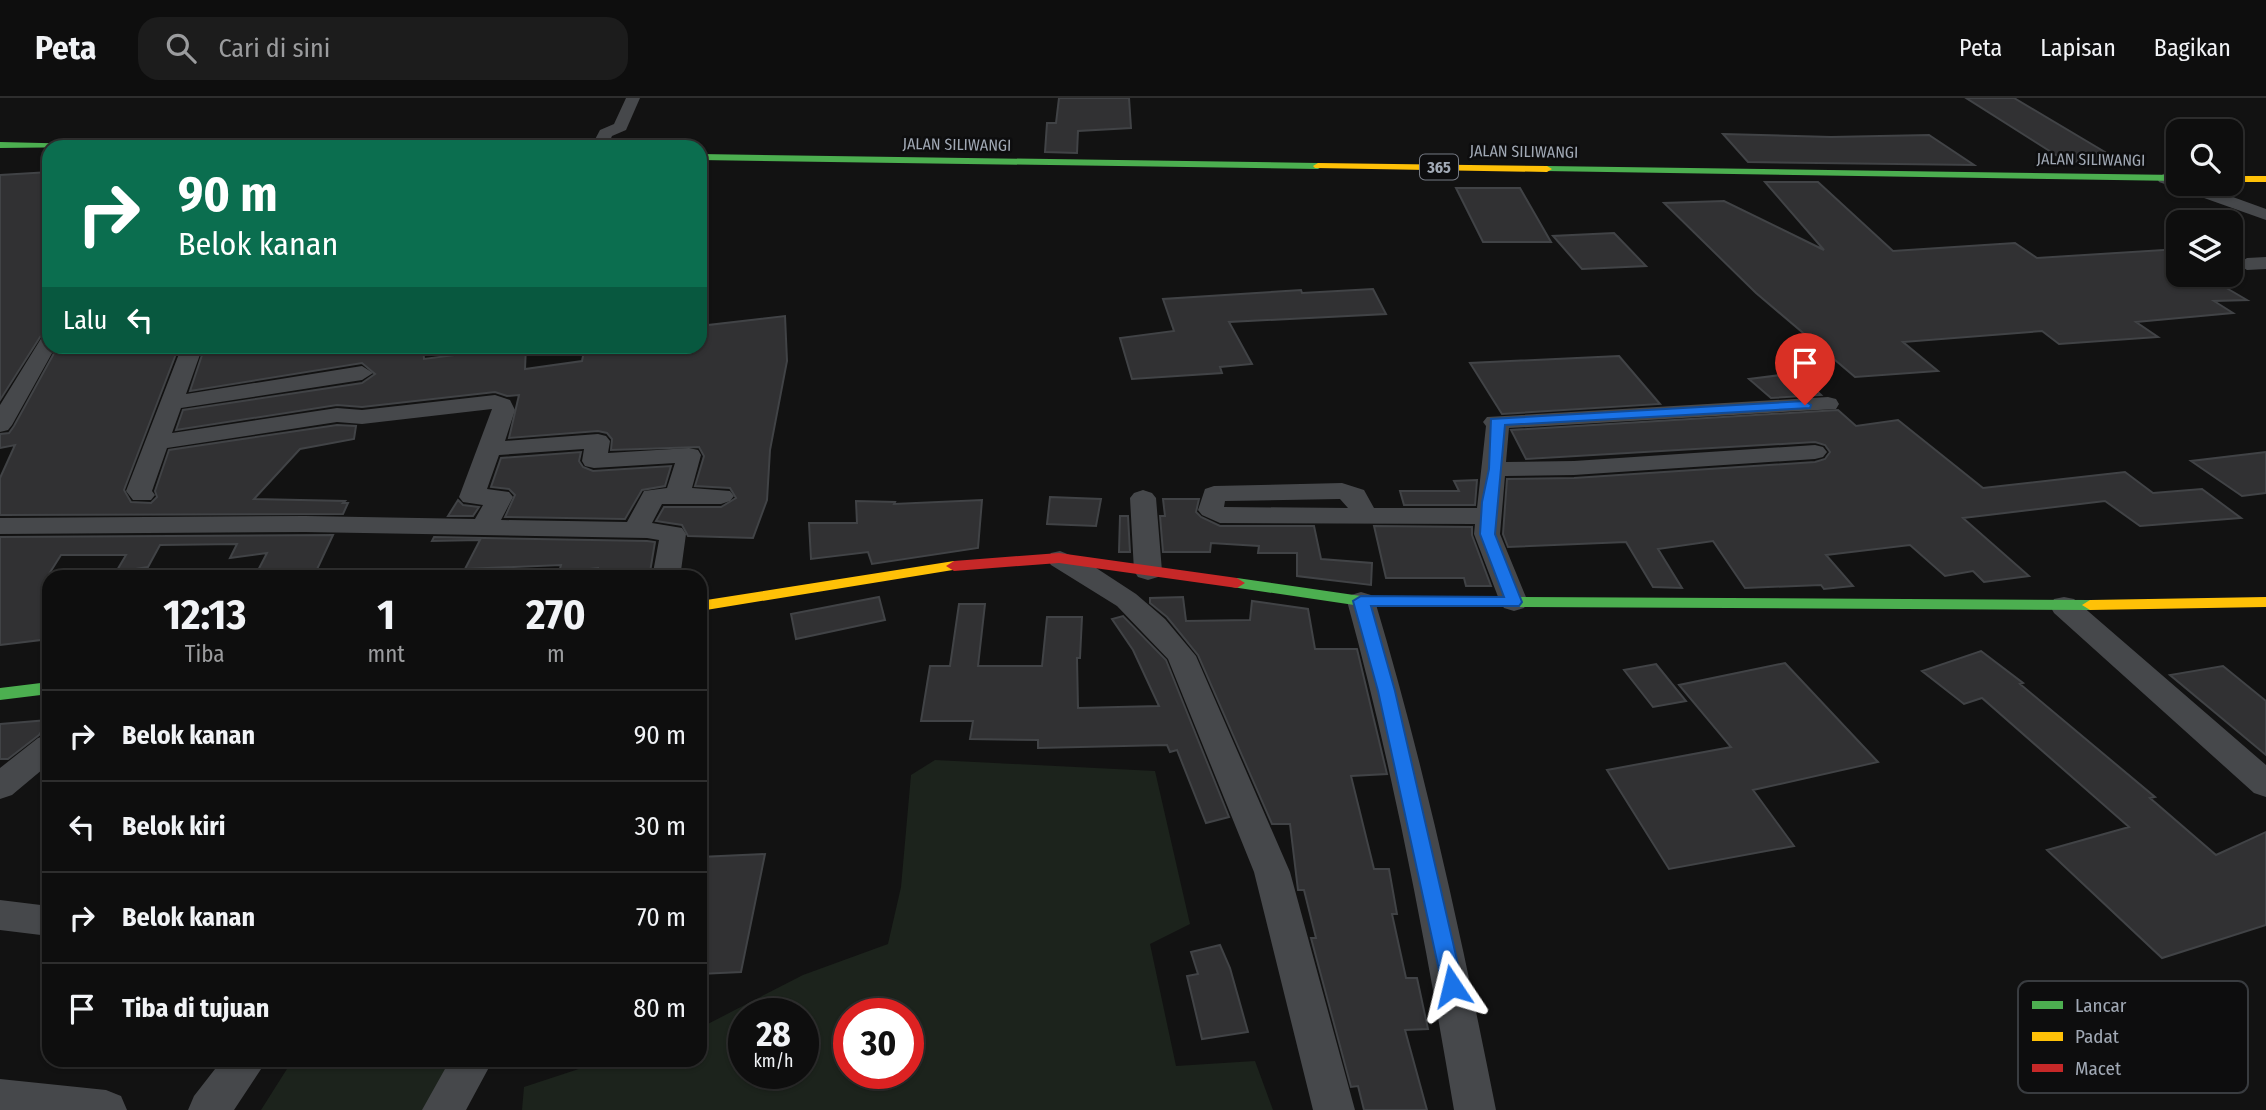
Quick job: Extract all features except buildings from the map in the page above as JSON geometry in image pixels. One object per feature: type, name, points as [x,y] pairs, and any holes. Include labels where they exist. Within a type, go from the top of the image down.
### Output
[{"type":"main road","points":[[0,145],[42,146]]},
{"type":"main road","name":"JALAN SILIWANGI","points":[[707,157],[2166,178]]},
{"type":"main road","points":[[2243,179],[2266,179]]},
{"type":"main road","points":[[707,605],[971,563],[1059,558],[1361,601],[2064,606],[2266,602]]},
{"type":"main road","points":[[0,694],[42,689]]},
{"type":"street","points":[[602,140],[606,133],[626,132],[633,98]]},
{"type":"street","points":[[2218,196],[2266,215]]},
{"type":"street","points":[[0,425],[43,354]]},
{"type":"street","points":[[142,495],[139,491],[190,354]]},
{"type":"street","points":[[171,403],[362,373]]},
{"type":"street","points":[[156,443],[337,415],[362,417],[495,402],[502,405],[504,410],[472,497],[500,497],[484,527]]},
{"type":"street","points":[[1514,602],[1487,534],[1496,469],[1498,425],[1495,422],[1828,404]]},
{"type":"street","points":[[489,449],[598,441],[594,461],[689,455],[678,494]]},
{"type":"street","points":[[1496,469],[1574,468],[1815,452]]},
{"type":"street","points":[[1365,516],[1355,495],[1342,491],[1214,494],[1211,510],[1220,515],[1365,516],[1489,516]]},
{"type":"street","points":[[636,529],[653,496],[721,496]]},
{"type":"street","points":[[1143,498],[1148,571]]},
{"type":"street","points":[[0,526],[305,524],[636,529],[673,534],[667,570]]},
{"type":"street","points":[[1059,558],[1124,595],[1181,656],[1272,872],[1334,1110]]},
{"type":"street","points":[[1361,601],[1387,691],[1443,936],[1475,1110]]},
{"type":"street","points":[[2064,606],[2266,784]]},
{"type":"street","points":[[0,786],[42,752]]},
{"type":"street","points":[[0,915],[42,920]]},
{"type":"street","points":[[209,1110],[242,1067]]},
{"type":"street","points":[[443,1110],[469,1067]]},
{"type":"street","points":[[0,1099],[106,1110]]},
{"type":"shaded area","points":[[935,760],[1155,771],[1190,924],[1150,944],[1176,1066],[1255,1061],[1273,1110],[522,1110],[524,1087],[585,1067],[707,1067],[707,1024],[728,1014],[728,1089],[819,1089],[819,998],[758,998],[803,975],[888,944],[901,887],[911,775]]},
{"type":"shaded area","points":[[288,1067],[449,1067],[428,1110],[261,1110]]},
{"type":"traffic: fast","points":[[0,145],[42,146]]},
{"type":"traffic: fast","points":[[707,157],[1318,166]]},
{"type":"traffic: fast","points":[[1547,169],[2166,178]]},
{"type":"traffic: fast","points":[[1237,583],[1361,601],[2090,605]]},
{"type":"traffic: fast","points":[[0,694],[42,689]]},
{"type":"traffic: slow","points":[[1318,166],[1547,169]]},
{"type":"traffic: slow","points":[[2243,179],[2266,179]]},
{"type":"traffic: slow","points":[[707,605],[954,566]]},
{"type":"traffic: slow","points":[[2090,605],[2266,602]]},
{"type":"traffic: jam","points":[[954,566],[1059,558],[1237,583]]},
{"type":"route","points":[[1452,986],[1387,691],[1361,601],[1514,602],[1487,534],[1489,502],[1496,469],[1498,425],[1495,422],[1805,405]]}]
